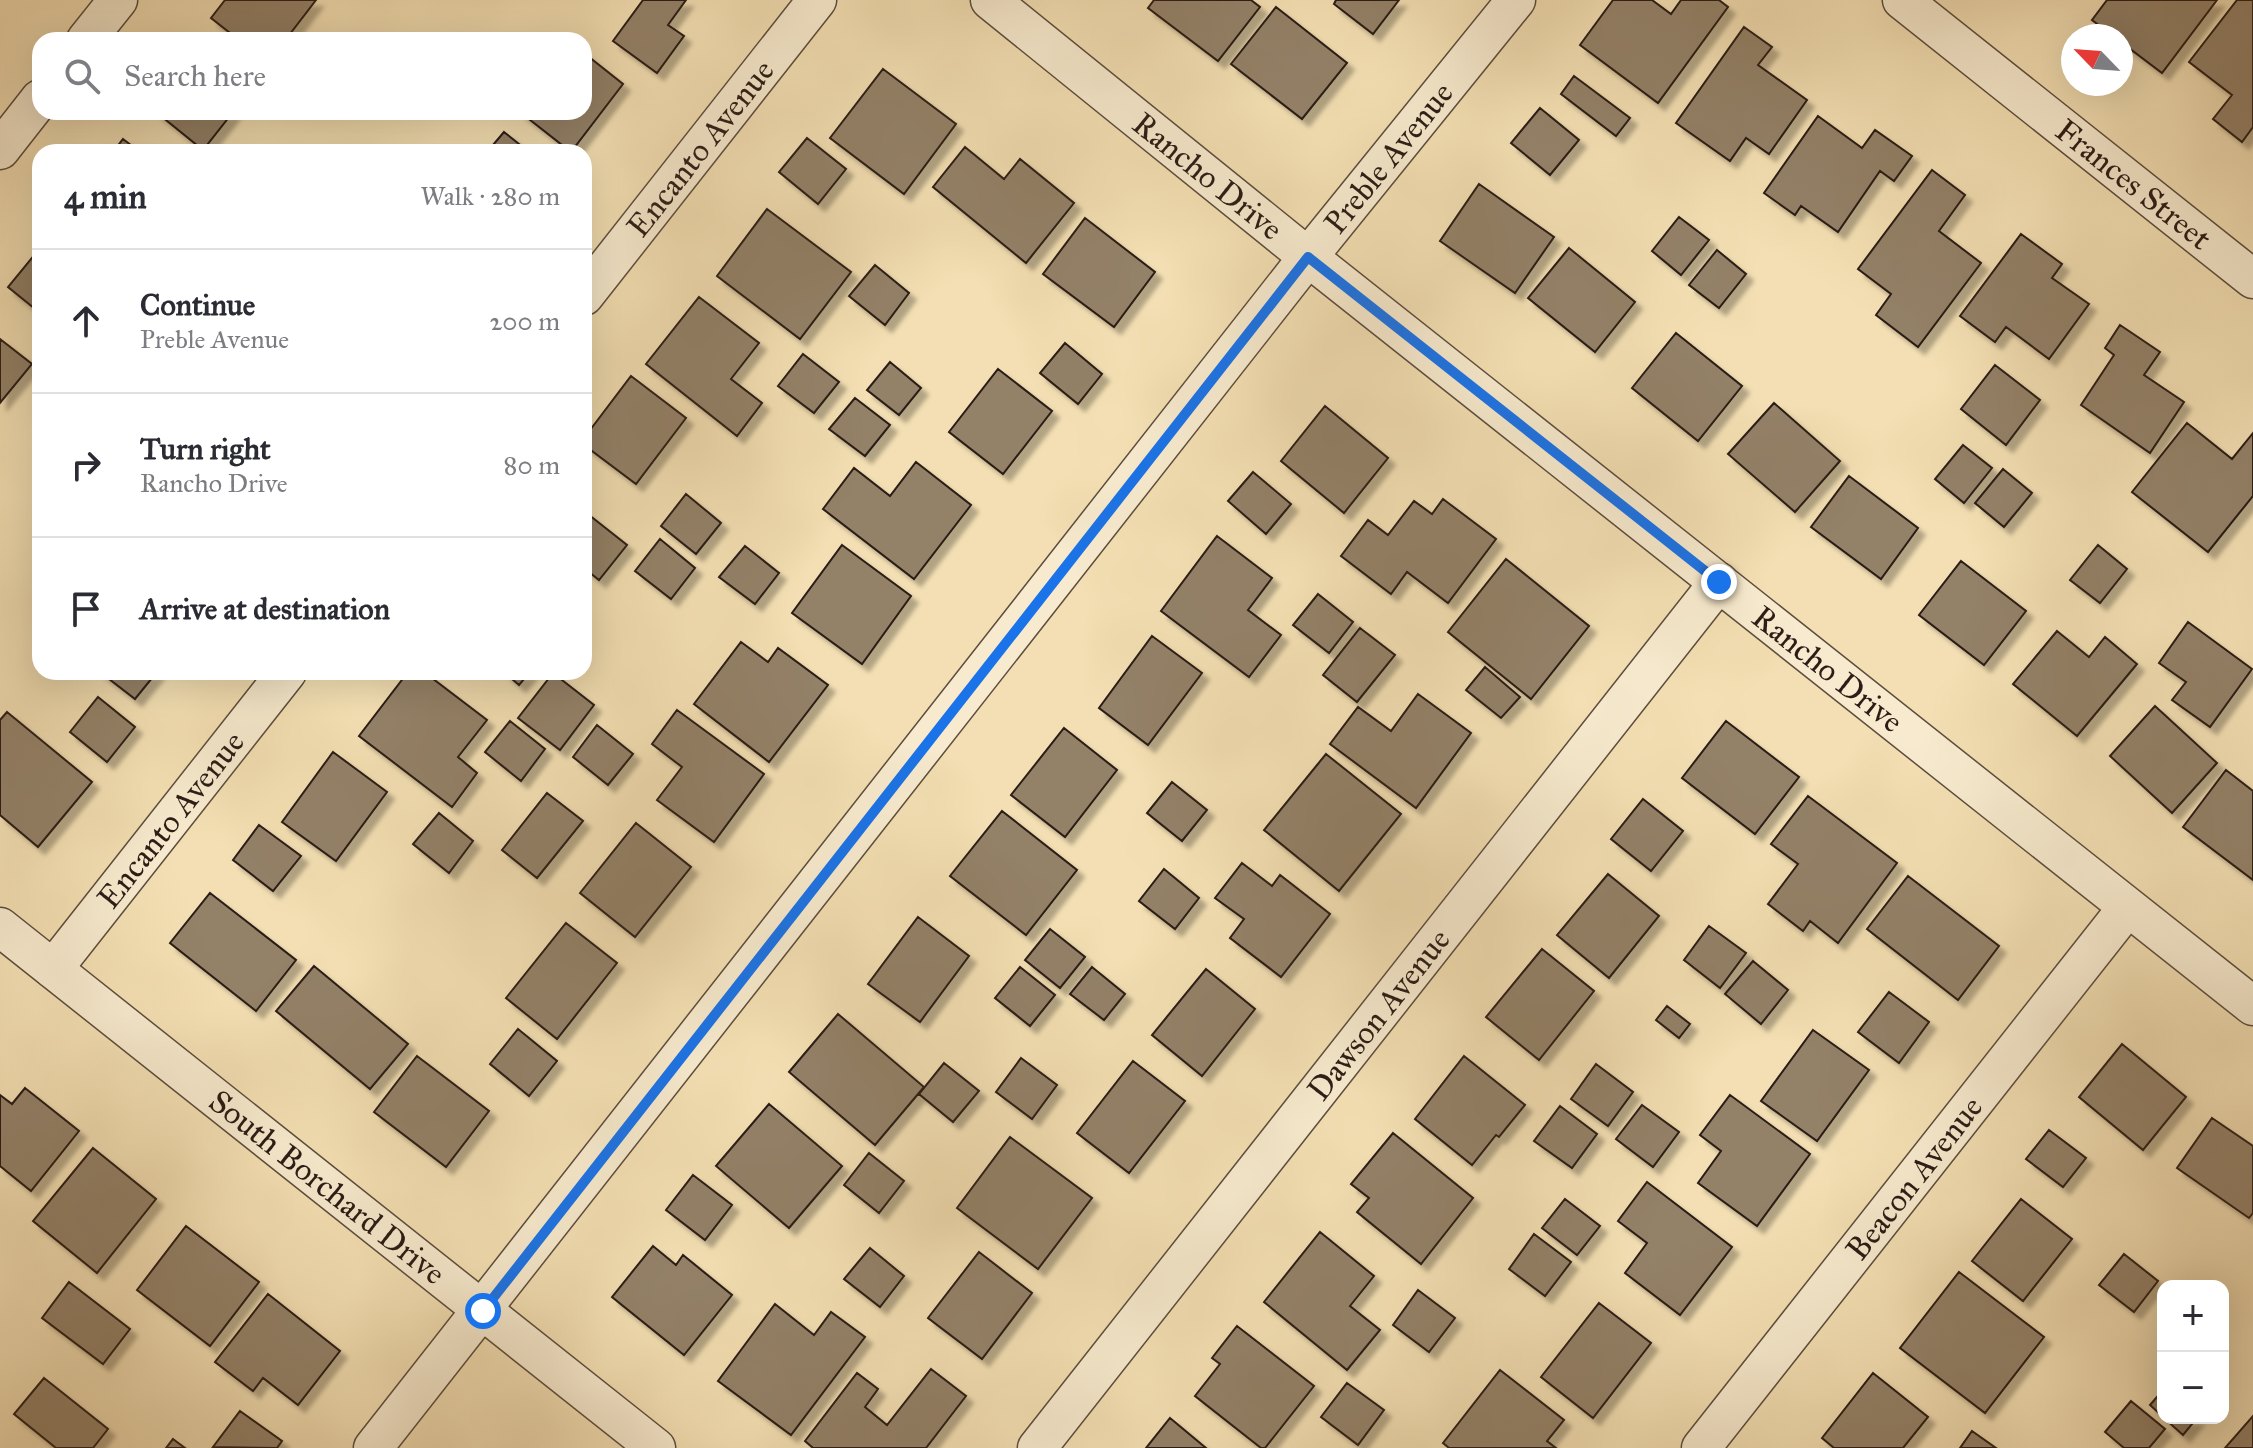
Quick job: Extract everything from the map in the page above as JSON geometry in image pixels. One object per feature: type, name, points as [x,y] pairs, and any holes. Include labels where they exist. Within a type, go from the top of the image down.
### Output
[{"type":"street","points":[[92,32],[118,0]]},
{"type":"street","name":"Encanto Avenue","points":[[592,286],[817,0]]},
{"type":"street","name":"Rancho Drive","points":[[990,0],[1308,257],[2253,1006]]},
{"type":"street","name":"Preble Avenue","points":[[373,1448],[1308,257],[1516,0]]},
{"type":"street","name":"Frances Street","points":[[1902,0],[2253,279]]},
{"type":"street","points":[[0,150],[32,109]]},
{"type":"street","name":"Dawson Avenue","points":[[1037,1448],[1719,582]]},
{"type":"street","name":"Encanto Avenue","points":[[53,969],[281,680]]},
{"type":"street","name":"Beacon Avenue","points":[[1701,1448],[2127,908]]},
{"type":"street","name":"South Borchard Drive","points":[[0,927],[656,1448]]},
{"type":"building","points":[[225,0],[316,0],[292,32],[229,32],[211,18]]},
{"type":"building","points":[[643,0],[686,0],[668,25],[684,36],[657,73],[613,41]]},
{"type":"building","points":[[1154,0],[1251,0],[1260,7],[1218,61],[1148,8]]},
{"type":"building","points":[[1336,0],[1399,0],[1373,34],[1334,4]]},
{"type":"building","points":[[1613,0],[1652,0],[1671,14],[1681,0],[1719,0],[1728,7],[1658,103],[1580,45]]},
{"type":"building","points":[[2107,0],[2217,0],[2162,73],[2133,51],[2133,24],[2097,24],[2092,20]]},
{"type":"building","points":[[2237,0],[2253,0],[2253,127],[2242,142],[2213,119],[2232,95],[2189,62]]},
{"type":"building","points":[[1276,7],[1347,63],[1302,119],[1231,64]]},
{"type":"building","points":[[1744,27],[1772,47],[1758,65],[1807,100],[1769,154],[1746,138],[1730,161],[1676,123]]},
{"type":"building","points":[[592,59],[623,84],[577,144],[561,144],[530,120],[592,120]]},
{"type":"building","points":[[883,69],[956,124],[904,194],[830,138]]},
{"type":"building","points":[[1574,76],[1630,118],[1616,136],[1561,94]]},
{"type":"building","points":[[1540,108],[1579,140],[1550,175],[1511,143]]},
{"type":"building","points":[[1818,116],[1862,148],[1875,130],[1912,156],[1894,181],[1880,171],[1838,232],[1801,206],[1795,215],[1764,193]]},
{"type":"building","points":[[166,120],[227,120],[208,144],[196,144]]},
{"type":"building","points":[[504,132],[519,144],[494,144]]},
{"type":"building","points":[[807,138],[846,169],[818,204],[779,172]]},
{"type":"building","points":[[965,147],[1004,179],[1020,159],[1074,203],[1026,263],[933,187]]},
{"type":"building","points":[[1932,170],[1965,195],[1939,231],[1981,263],[1918,347],[1876,315],[1891,294],[1858,269]]},
{"type":"building","points":[[1479,184],[1554,237],[1515,293],[1440,241]]},
{"type":"building","points":[[767,209],[851,272],[800,339],[717,276]]},
{"type":"building","points":[[1679,217],[1709,240],[1681,275],[1652,251]]},
{"type":"building","points":[[1085,218],[1155,272],[1114,327],[1043,274]]},
{"type":"building","points":[[2021,234],[2062,264],[2052,278],[2089,304],[2049,359],[2006,327],[1995,342],[1960,316]]},
{"type":"building","points":[[1569,248],[1635,302],[1595,352],[1528,298]]},
{"type":"building","points":[[1717,250],[1746,274],[1719,308],[1689,285]]},
{"type":"building","points":[[32,258],[32,306],[8,287]]},
{"type":"building","points":[[875,265],[909,293],[885,325],[849,296]]},
{"type":"building","points":[[699,297],[759,343],[731,379],[762,403],[737,436],[646,364]]},
{"type":"building","points":[[2120,325],[2160,352],[2144,375],[2184,402],[2150,453],[2081,405],[2114,355],[2105,348]]},
{"type":"building","points":[[1676,333],[1742,386],[1698,441],[1632,388]]},
{"type":"building","points":[[0,339],[32,364],[0,403]]},
{"type":"building","points":[[1065,343],[1102,374],[1078,404],[1040,373]]},
{"type":"building","points":[[803,354],[839,382],[814,413],[778,386]]},
{"type":"building","points":[[890,362],[921,388],[899,415],[867,390]]},
{"type":"building","points":[[1995,365],[2040,400],[2006,445],[1961,409]]},
{"type":"building","points":[[998,369],[1052,411],[1003,474],[949,432]]},
{"type":"building","points":[[631,376],[686,418],[636,484],[592,451],[592,427]]},
{"type":"building","points":[[855,398],[890,425],[865,456],[829,429]]},
{"type":"building","points":[[1774,403],[1840,461],[1795,512],[1728,454]]},
{"type":"building","points":[[1325,406],[1388,458],[1344,513],[1281,461]]},
{"type":"building","points":[[2187,423],[2232,459],[2253,433],[2253,496],[2208,552],[2132,492]]},
{"type":"building","points":[[1963,445],[1992,468],[1964,503],[1935,479]]},
{"type":"building","points":[[916,462],[971,505],[914,579],[823,509],[854,468],[890,496]]},
{"type":"building","points":[[2003,469],[2032,493],[2004,527],[1975,503]]},
{"type":"building","points":[[1253,472],[1291,504],[1266,534],[1228,501]]},
{"type":"building","points":[[1849,476],[1918,528],[1881,579],[1811,527]]},
{"type":"building","points":[[686,494],[721,523],[696,554],[661,526]]},
{"type":"building","points":[[1443,499],[1496,539],[1448,603],[1407,572],[1391,594],[1341,556],[1368,520],[1388,535],[1414,501],[1432,514]]},
{"type":"building","points":[[592,517],[627,545],[599,580],[592,574]]},
{"type":"building","points":[[1217,536],[1272,578],[1248,610],[1281,635],[1249,677],[1161,611]]},
{"type":"building","points":[[660,539],[695,568],[671,599],[635,571]]},
{"type":"building","points":[[842,545],[911,596],[862,664],[792,613]]},
{"type":"building","points":[[2098,545],[2127,569],[2100,603],[2070,580]]},
{"type":"building","points":[[745,546],[779,573],[755,604],[719,577]]},
{"type":"building","points":[[1506,559],[1589,626],[1531,699],[1448,632]]},
{"type":"building","points":[[1961,561],[2026,611],[1984,665],[1919,615]]},
{"type":"building","points":[[1318,594],[1353,622],[1329,653],[1293,625]]},
{"type":"building","points":[[2188,622],[2252,669],[2210,727],[2172,700],[2186,682],[2159,663]]},
{"type":"building","points":[[1360,628],[1395,655],[1357,702],[1323,675]]},
{"type":"building","points":[[2057,631],[2089,657],[2105,637],[2137,664],[2077,736],[2013,684]]},
{"type":"building","points":[[1152,636],[1202,673],[1148,745],[1099,708]]},
{"type":"building","points":[[741,642],[768,662],[778,648],[828,685],[769,762],[694,704]]},
{"type":"building","points":[[1485,667],[1520,697],[1501,718],[1466,690]]},
{"type":"building","points":[[110,680],[150,680],[135,699]]},
{"type":"building","points":[[402,680],[434,680],[487,720],[458,757],[477,773],[452,807],[359,736]]},
{"type":"building","points":[[548,680],[562,680],[594,705],[560,750],[518,718]]},
{"type":"building","points":[[1418,694],[1471,733],[1416,808],[1330,744],[1358,707],[1391,731]]},
{"type":"building","points":[[98,697],[135,727],[107,762],[70,732]]},
{"type":"building","points":[[2155,706],[2217,763],[2172,813],[2110,756]]},
{"type":"building","points":[[677,710],[764,774],[714,842],[657,800],[682,767],[652,744]]},
{"type":"building","points":[[7,712],[92,782],[38,847],[0,815],[0,720]]},
{"type":"building","points":[[510,721],[545,749],[521,781],[485,752]]},
{"type":"building","points":[[1726,721],[1799,777],[1755,834],[1682,778]]},
{"type":"building","points":[[597,725],[633,754],[608,785],[573,757]]},
{"type":"building","points":[[1064,728],[1117,770],[1065,837],[1011,795]]},
{"type":"building","points":[[333,752],[387,792],[336,861],[282,822]]},
{"type":"building","points":[[1326,754],[1401,814],[1339,891],[1264,830]]},
{"type":"building","points":[[2226,770],[2253,791],[2253,880],[2183,827]]},
{"type":"building","points":[[1172,782],[1207,810],[1182,841],[1147,813]]},
{"type":"building","points":[[547,793],[583,821],[537,878],[502,850]]},
{"type":"building","points":[[1808,796],[1897,863],[1838,943],[1810,921],[1803,931],[1768,904],[1798,864],[1771,844]]},
{"type":"building","points":[[1643,799],[1683,831],[1651,871],[1611,839]]},
{"type":"building","points":[[1002,811],[1077,870],[1026,935],[950,876]]},
{"type":"building","points":[[439,813],[473,841],[449,873],[413,844]]},
{"type":"building","points":[[636,823],[691,867],[635,937],[580,893]]},
{"type":"building","points":[[259,825],[301,856],[273,891],[233,860]]},
{"type":"building","points":[[1242,863],[1272,886],[1280,875],[1330,914],[1281,977],[1230,938],[1244,919],[1215,898]]},
{"type":"building","points":[[1164,869],[1199,898],[1175,929],[1139,901]]},
{"type":"building","points":[[1608,874],[1659,916],[1609,978],[1557,935]]},
{"type":"building","points":[[1908,876],[1999,946],[1958,1000],[1867,929]]},
{"type":"building","points":[[210,893],[296,960],[256,1011],[170,943]]},
{"type":"building","points":[[918,917],[969,956],[920,1022],[868,984]]},
{"type":"building","points":[[566,923],[617,963],[557,1039],[506,998]]},
{"type":"building","points":[[1709,926],[1746,953],[1720,988],[1684,960]]},
{"type":"building","points":[[1050,929],[1085,957],[1060,988],[1025,960]]},
{"type":"building","points":[[1542,949],[1594,991],[1539,1060],[1486,1017]]},
{"type":"building","points":[[1753,961],[1788,990],[1761,1024],[1725,994]]},
{"type":"building","points":[[314,966],[408,1044],[370,1089],[276,1011]]},
{"type":"building","points":[[1020,967],[1055,995],[1030,1026],[995,998]]},
{"type":"building","points":[[1092,967],[1125,994],[1104,1020],[1070,994]]},
{"type":"building","points":[[1206,969],[1255,1009],[1202,1076],[1152,1035]]},
{"type":"building","points":[[1889,992],[1929,1022],[1899,1063],[1858,1032]]},
{"type":"building","points":[[1667,1006],[1690,1024],[1679,1038],[1656,1020]]},
{"type":"building","points":[[838,1014],[924,1087],[875,1145],[789,1072]]},
{"type":"building","points":[[518,1029],[557,1061],[529,1096],[490,1064]]},
{"type":"building","points":[[1813,1030],[1869,1070],[1817,1141],[1761,1101]]},
{"type":"building","points":[[2122,1044],[2186,1097],[2143,1150],[2079,1097]]},
{"type":"building","points":[[417,1056],[489,1111],[446,1167],[374,1112]]},
{"type":"building","points":[[1464,1056],[1525,1105],[1472,1165],[1415,1119]]},
{"type":"building","points":[[1021,1058],[1057,1085],[1032,1119],[996,1092]]},
{"type":"building","points":[[1133,1061],[1185,1101],[1129,1173],[1077,1133]]},
{"type":"building","points":[[944,1063],[979,1091],[953,1122],[919,1094]]},
{"type":"building","points":[[1596,1064],[1633,1092],[1608,1126],[1571,1099]]},
{"type":"building","points":[[25,1088],[79,1131],[31,1191],[0,1166],[0,1095],[12,1104]]},
{"type":"building","points":[[1730,1095],[1810,1154],[1757,1226],[1698,1183],[1721,1151],[1700,1135]]},
{"type":"building","points":[[769,1104],[842,1166],[789,1228],[716,1166]]},
{"type":"building","points":[[1642,1105],[1679,1132],[1653,1167],[1616,1139]]},
{"type":"building","points":[[1560,1106],[1597,1134],[1572,1168],[1534,1141]]},
{"type":"building","points":[[2212,1118],[2253,1146],[2253,1213],[2249,1218],[2177,1168]]},
{"type":"building","points":[[2049,1130],[2086,1158],[2063,1187],[2026,1159]]},
{"type":"building","points":[[1393,1133],[1473,1198],[1421,1264],[1357,1212],[1369,1198],[1351,1184]]},
{"type":"building","points":[[1010,1137],[1092,1198],[1038,1269],[957,1208]]},
{"type":"building","points":[[93,1148],[156,1199],[97,1273],[33,1221]]},
{"type":"building","points":[[869,1153],[904,1181],[879,1213],[844,1185]]},
{"type":"building","points":[[693,1175],[732,1205],[705,1240],[666,1210]]},
{"type":"building","points":[[1647,1182],[1732,1247],[1680,1315],[1625,1273],[1647,1243],[1618,1221]]},
{"type":"building","points":[[1565,1199],[1600,1226],[1577,1255],[1542,1228]]},
{"type":"building","points":[[2021,1199],[2072,1239],[2023,1301],[1972,1261]]},
{"type":"building","points":[[186,1226],[259,1282],[210,1346],[137,1290]]},
{"type":"building","points":[[1320,1232],[1374,1276],[1350,1306],[1380,1330],[1347,1370],[1264,1302]]},
{"type":"building","points":[[1534,1234],[1571,1262],[1545,1296],[1509,1269]]},
{"type":"building","points":[[653,1246],[676,1265],[683,1255],[732,1295],[684,1355],[612,1297]]},
{"type":"building","points":[[870,1248],[904,1276],[880,1307],[844,1279]]},
{"type":"building","points":[[979,1252],[1032,1293],[982,1359],[928,1318]]},
{"type":"building","points":[[2124,1254],[2157,1280],[2134,1312],[2099,1285]]},
{"type":"building","points":[[1959,1272],[2044,1337],[1985,1413],[1900,1348]]},
{"type":"building","points":[[69,1282],[130,1329],[103,1364],[42,1318]]},
{"type":"building","points":[[1418,1290],[1455,1318],[1429,1352],[1393,1325]]},
{"type":"building","points":[[268,1294],[340,1351],[298,1405],[263,1378],[253,1391],[215,1362]]},
{"type":"building","points":[[1599,1303],[1651,1343],[1593,1418],[1541,1377]]},
{"type":"building","points":[[775,1304],[814,1335],[831,1312],[865,1337],[791,1435],[718,1381]]},
{"type":"building","points":[[1237,1326],[1314,1386],[1265,1448],[1195,1396],[1220,1364],[1212,1358]]},
{"type":"building","points":[[931,1369],[966,1396],[926,1448],[813,1448],[805,1441],[857,1373],[878,1389],[865,1407],[887,1425]]},
{"type":"building","points":[[1500,1370],[1564,1420],[1547,1441],[1556,1448],[1449,1448],[1443,1443]]},
{"type":"building","points":[[1873,1373],[1928,1417],[1903,1448],[1834,1448],[1822,1438]]},
{"type":"building","points":[[44,1378],[108,1429],[93,1448],[56,1448],[14,1414]]},
{"type":"building","points":[[1347,1383],[1384,1410],[1358,1445],[1321,1417]]},
{"type":"building","points":[[2157,1397],[2157,1411],[2150,1405]]},
{"type":"building","points":[[2131,1401],[2165,1429],[2149,1448],[2124,1448],[2105,1432]]},
{"type":"building","points":[[240,1411],[282,1441],[277,1448],[213,1447]]},
{"type":"building","points":[[2253,1416],[2253,1448],[2225,1448]]},
{"type":"building","points":[[1170,1418],[1206,1448],[1146,1448]]},
{"type":"building","points":[[2171,1424],[2192,1424],[2183,1435]]},
{"type":"building","points":[[1972,1431],[1996,1448],[1960,1448]]},
{"type":"building","points":[[173,1439],[185,1448],[166,1448]]},
{"type":"route","points":[[483,1311],[1308,257],[1719,582]]}]
